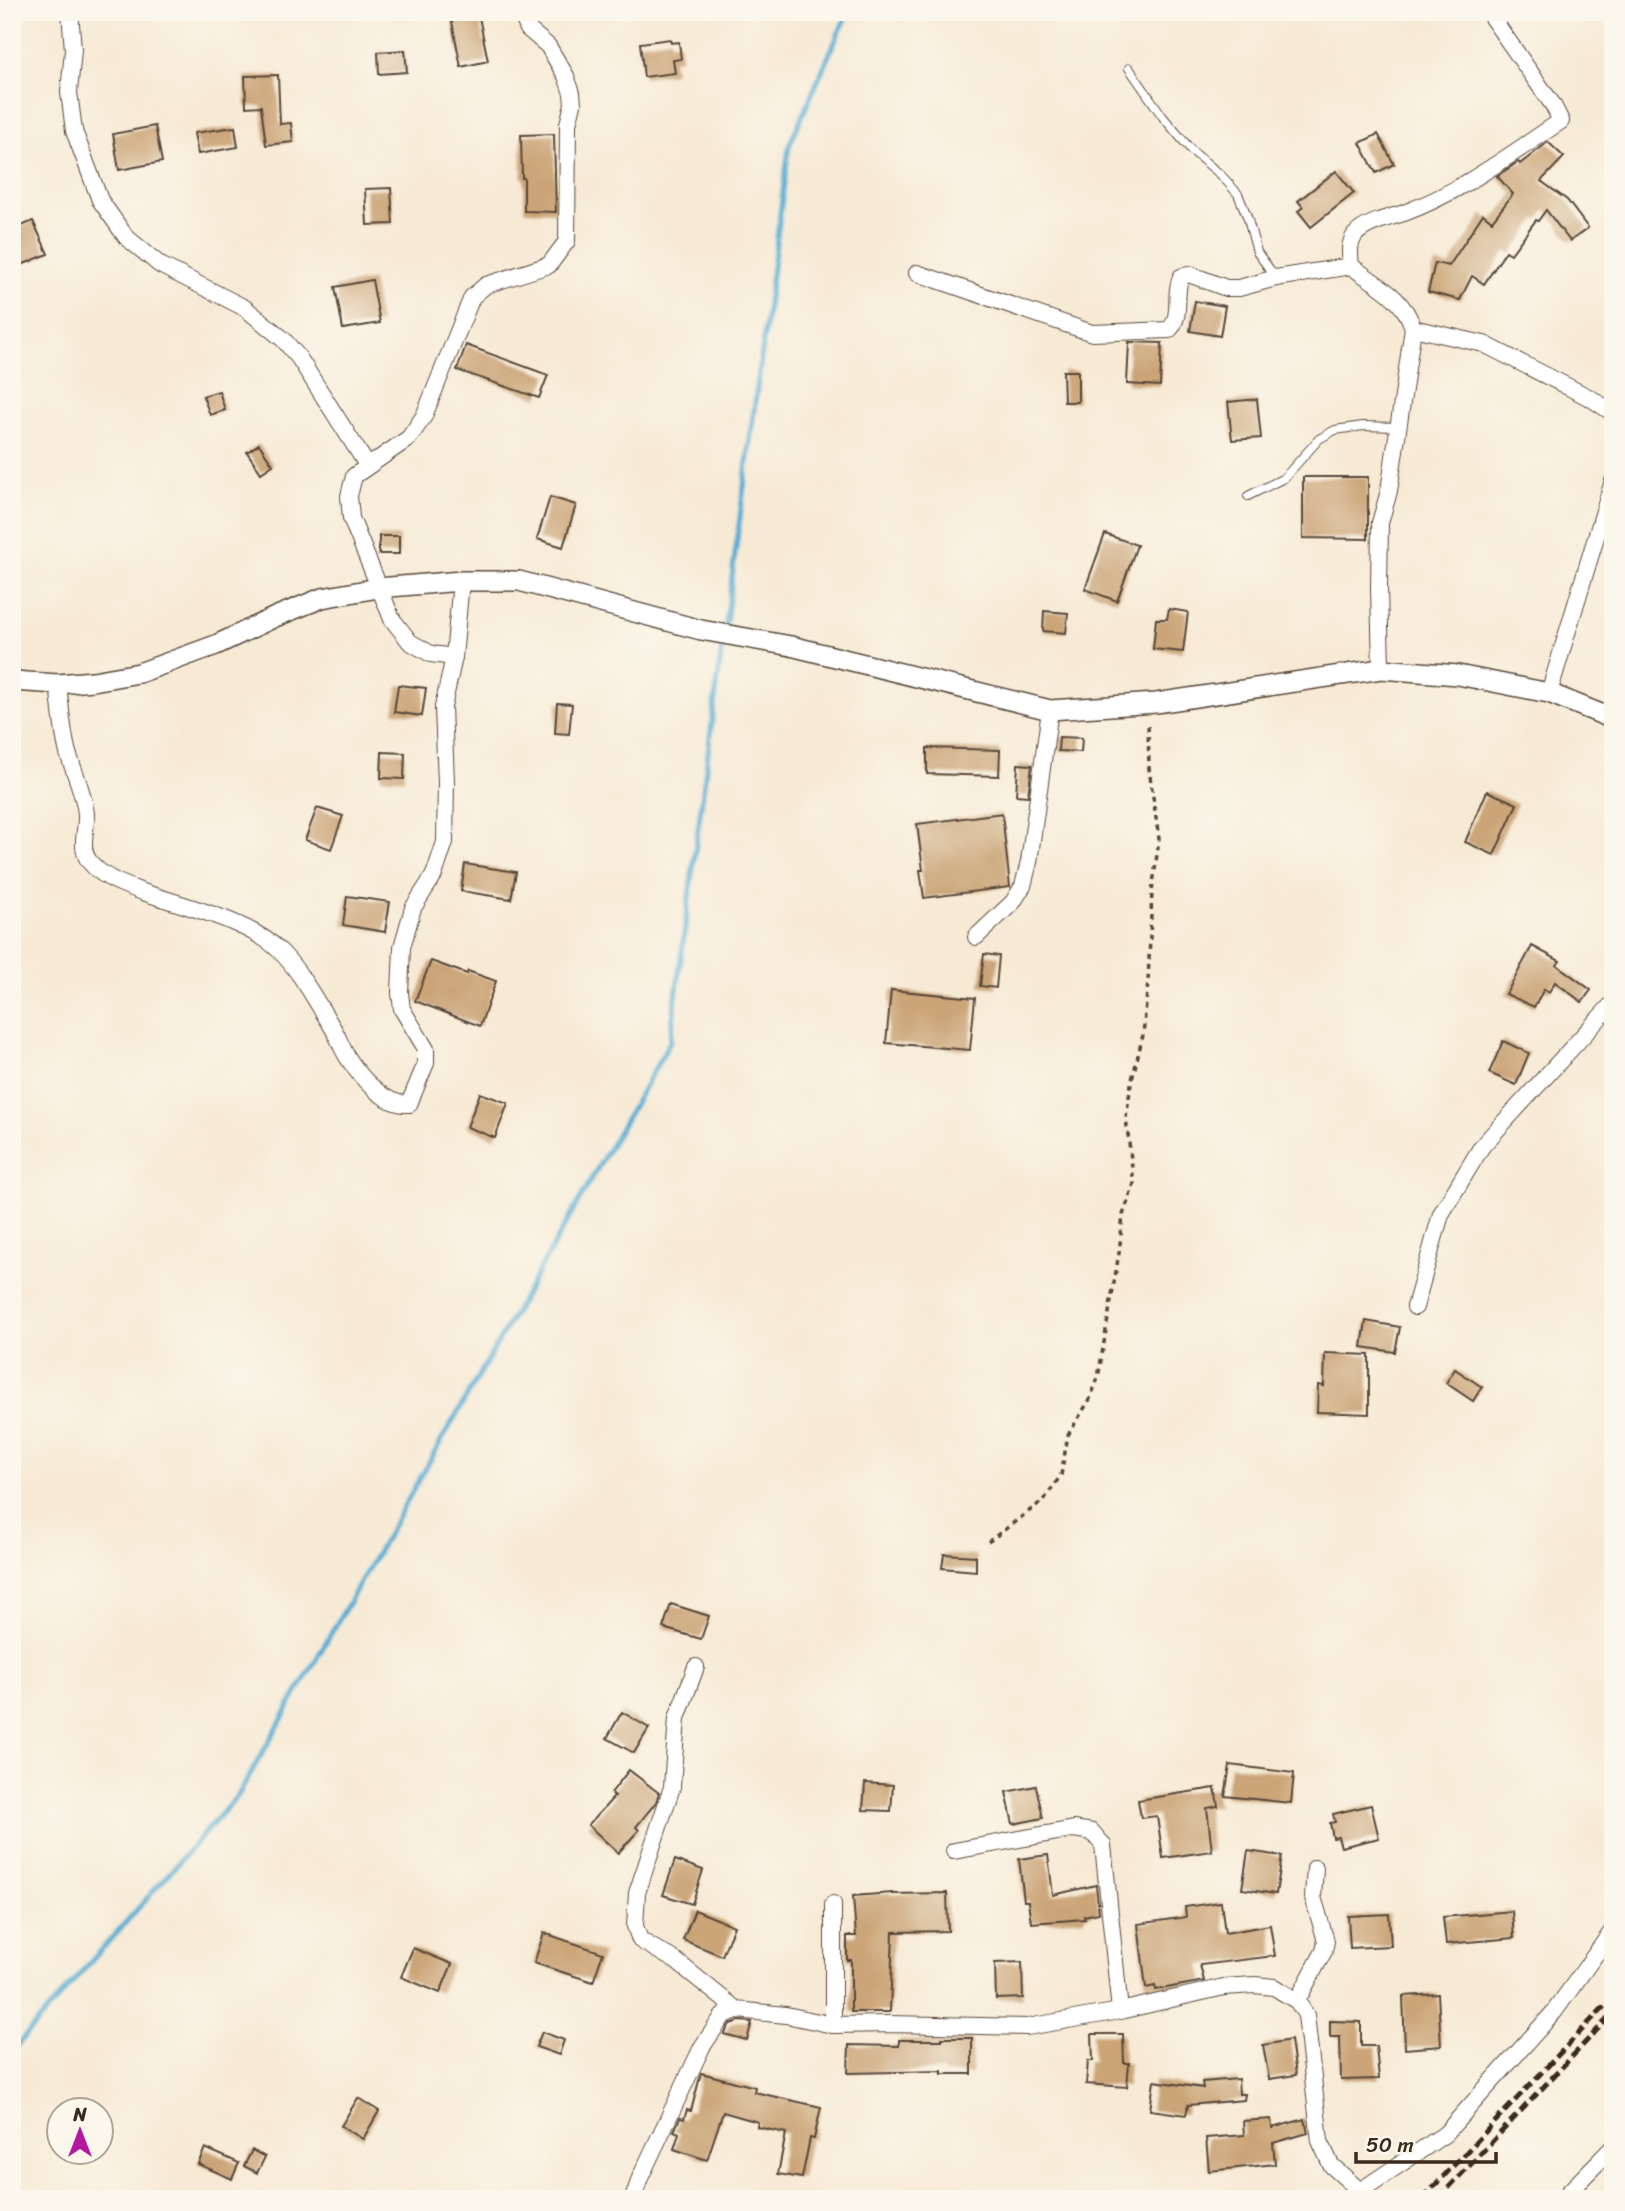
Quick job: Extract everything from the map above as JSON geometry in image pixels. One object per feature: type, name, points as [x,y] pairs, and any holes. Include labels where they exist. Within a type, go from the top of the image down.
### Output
[{"type":"street","points":[[70,12],[73,50],[69,92],[74,131],[100,200],[125,237],[160,265],[245,308],[283,339],[299,358],[367,465]]},
{"type":"street","points":[[454,657],[431,654],[410,642],[392,619],[351,518],[349,496],[354,476],[409,438],[424,416],[472,297],[486,285],[549,265],[567,241],[568,124],[573,104],[572,93],[566,76],[548,46],[528,29],[521,12]]},
{"type":"street","points":[[1351,266],[1350,244],[1356,233],[1426,205],[1464,184],[1561,121],[1553,105],[1488,12]]},
{"type":"street","points":[[917,273],[1092,334],[1169,330],[1177,317],[1178,284],[1181,277],[1189,274],[1226,288],[1239,288],[1276,278],[1351,266],[1400,301],[1413,328],[1389,491],[1380,523],[1381,668]]},
{"type":"street","points":[[1413,328],[1484,344],[1592,399],[1613,413]]},
{"type":"street","points":[[1549,693],[1613,481]]},
{"type":"street","points":[[58,684],[67,750],[86,812],[86,858],[96,870],[118,883],[230,922],[263,937],[281,952],[306,986],[333,1028],[348,1059],[364,1078],[388,1099],[402,1105],[409,1104],[426,1063],[426,1049],[402,1009],[402,947],[413,908],[434,875],[445,842],[443,707],[454,657],[461,581]]},
{"type":"street","points":[[12,681],[58,684],[139,673],[216,645],[323,598],[378,588],[461,581],[519,581],[703,631],[791,646],[1050,710],[1148,704],[1381,668],[1458,675],[1549,693],[1613,719]]},
{"type":"street","points":[[976,937],[1013,902],[1023,886],[1029,862],[1050,710]]},
{"type":"street","points":[[1415,1307],[1441,1214],[1482,1146],[1613,1003]]},
{"type":"street","points":[[696,1667],[677,1718],[672,1787],[637,1893],[635,1926],[640,1940],[676,1961],[737,2010]]},
{"type":"street","points":[[954,1851],[1073,1829],[1092,1832],[1103,1845],[1120,2011]]},
{"type":"street","points":[[1297,2001],[1324,1951],[1326,1941],[1313,1897],[1315,1867]]},
{"type":"street","points":[[833,1904],[833,2025]]},
{"type":"street","points":[[633,2199],[640,2178],[702,2047],[723,2016],[737,2010],[786,2015],[833,2025],[1027,2027],[1120,2011],[1224,1987],[1255,1984],[1275,1987],[1297,2001],[1306,2015],[1321,2141],[1331,2165],[1357,2195],[1445,2134],[1554,2012],[1613,1930]]},
{"type":"street","points":[[1562,2199],[1613,2147]]},
{"type":"lane","points":[[1129,68],[1163,117],[1192,151],[1221,175],[1238,194],[1257,252],[1276,278]]},
{"type":"lane","points":[[1248,496],[1284,478],[1319,439],[1335,430],[1363,426],[1398,427]]},
{"type":"path","points":[[988,1542],[1044,1500],[1060,1475],[1068,1435],[1090,1399],[1098,1378],[1123,1215],[1134,1184],[1126,1118],[1143,1035],[1158,839],[1149,769],[1148,704]]},
{"type":"building","points":[[450,12],[478,12],[488,61],[461,67]]},
{"type":"building","points":[[670,39],[671,43],[679,42],[681,59],[673,60],[675,73],[644,77],[640,43]]},
{"type":"building","points":[[405,50],[407,72],[379,74],[378,52]]},
{"type":"building","points":[[278,75],[280,124],[291,123],[293,142],[266,145],[261,106],[246,107],[245,76]]},
{"type":"building","points":[[155,126],[162,162],[119,170],[113,134]]},
{"type":"building","points":[[235,127],[238,147],[198,154],[194,133]]},
{"type":"building","points":[[554,134],[556,212],[524,211],[521,135]]},
{"type":"building","points":[[1378,134],[1394,164],[1376,173],[1360,143]]},
{"type":"building","points":[[1548,142],[1564,157],[1541,181],[1567,200],[1588,228],[1570,241],[1546,210],[1511,254],[1506,251],[1484,284],[1472,276],[1460,300],[1428,292],[1435,263],[1449,266],[1483,214],[1492,221],[1513,194],[1497,176],[1518,162],[1520,164]]},
{"type":"building","points":[[1336,171],[1354,193],[1311,227],[1298,211],[1303,207],[1298,201]]},
{"type":"building","points":[[391,188],[393,224],[367,225],[365,189]]},
{"type":"building","points":[[33,221],[48,254],[19,266],[12,250],[12,230]]},
{"type":"building","points":[[372,280],[380,323],[343,329],[335,287]]},
{"type":"building","points":[[1195,301],[1225,306],[1220,336],[1190,331]]},
{"type":"building","points":[[1129,342],[1162,343],[1160,386],[1127,384]]},
{"type":"building","points":[[466,345],[548,375],[539,398],[457,370]]},
{"type":"building","points":[[1063,371],[1078,371],[1078,402],[1064,402]]},
{"type":"building","points":[[219,391],[225,410],[210,415],[203,396]]},
{"type":"building","points":[[1257,399],[1261,438],[1232,440],[1228,402]]},
{"type":"building","points":[[259,444],[273,465],[261,473],[247,452]]},
{"type":"building","points":[[1303,477],[1368,477],[1368,539],[1303,538]]},
{"type":"building","points":[[550,497],[576,505],[563,547],[537,539]]},
{"type":"building","points":[[1105,534],[1137,545],[1117,601],[1085,589]]},
{"type":"building","points":[[379,536],[399,536],[399,554],[379,554]]},
{"type":"building","points":[[1169,609],[1188,612],[1183,652],[1153,649],[1156,619],[1167,619]]},
{"type":"building","points":[[1044,611],[1068,613],[1066,633],[1043,631]]},
{"type":"building","points":[[398,685],[426,688],[422,716],[394,712]]},
{"type":"building","points":[[557,703],[572,704],[569,734],[555,733]]},
{"type":"building","points":[[1059,737],[1082,738],[1081,752],[1058,751]]},
{"type":"building","points":[[927,748],[1000,750],[999,776],[927,774]]},
{"type":"building","points":[[382,752],[405,753],[404,779],[381,778]]},
{"type":"building","points":[[1018,764],[1032,765],[1028,796],[1016,795]]},
{"type":"building","points":[[1487,791],[1517,804],[1494,855],[1465,842]]},
{"type":"building","points":[[317,808],[343,816],[331,849],[305,840]]},
{"type":"building","points":[[1002,813],[1010,887],[924,898],[917,824]]},
{"type":"building","points":[[465,864],[516,872],[511,899],[461,891]]},
{"type":"building","points":[[347,896],[390,902],[385,932],[343,925]]},
{"type":"building","points":[[1532,946],[1560,961],[1557,965],[1591,990],[1582,1002],[1555,982],[1549,992],[1544,989],[1534,1007],[1506,994]]},
{"type":"building","points":[[984,954],[999,956],[996,988],[980,986]]},
{"type":"building","points":[[431,961],[496,981],[480,1026],[415,1001]]},
{"type":"building","points":[[891,990],[975,998],[970,1050],[886,1043]]},
{"type":"building","points":[[1503,1041],[1529,1053],[1516,1085],[1489,1073]]},
{"type":"building","points":[[480,1093],[508,1103],[495,1138],[467,1127]]},
{"type":"building","points":[[1366,1321],[1400,1327],[1395,1352],[1362,1347]]},
{"type":"building","points":[[1325,1353],[1369,1355],[1369,1414],[1317,1412],[1318,1385],[1324,1386]]},
{"type":"building","points":[[1455,1369],[1482,1387],[1473,1401],[1446,1383]]},
{"type":"building","points":[[944,1554],[976,1556],[976,1571],[942,1568]]},
{"type":"building","points":[[671,1604],[709,1616],[701,1639],[663,1628]]},
{"type":"building","points":[[622,1712],[649,1728],[634,1753],[607,1738]]},
{"type":"building","points":[[1230,1765],[1294,1773],[1291,1803],[1225,1796]]},
{"type":"building","points":[[629,1770],[659,1793],[656,1802],[636,1827],[639,1830],[618,1853],[588,1825],[615,1796],[611,1793]]},
{"type":"building","points":[[865,1783],[893,1785],[891,1811],[863,1810]]},
{"type":"building","points":[[1036,1786],[1043,1818],[1013,1824],[1006,1792]]},
{"type":"building","points":[[1215,1788],[1218,1806],[1207,1808],[1212,1851],[1163,1858],[1157,1816],[1141,1818],[1138,1800]]},
{"type":"building","points":[[1371,1805],[1379,1838],[1341,1847],[1338,1837],[1333,1838],[1330,1823],[1335,1822],[1333,1814]]},
{"type":"building","points":[[1248,1851],[1282,1856],[1276,1894],[1242,1889]]},
{"type":"building","points":[[1048,1855],[1053,1895],[1096,1885],[1099,1913],[1084,1916],[1085,1919],[1031,1923],[1028,1901],[1024,1901],[1019,1859]]},
{"type":"building","points":[[675,1860],[703,1870],[692,1904],[663,1895]]},
{"type":"building","points":[[947,1893],[948,1931],[893,1932],[890,2012],[851,2012],[851,1960],[847,1960],[847,1936],[856,1936],[853,1896]]},
{"type":"building","points":[[1221,1902],[1225,1933],[1270,1925],[1275,1956],[1200,1965],[1204,1981],[1156,1990],[1155,1986],[1146,1988],[1138,1924],[1186,1917],[1185,1907]]},
{"type":"building","points":[[695,1910],[734,1926],[722,1956],[683,1940]]},
{"type":"building","points":[[1512,1911],[1514,1938],[1446,1944],[1443,1917]]},
{"type":"building","points":[[1389,1914],[1391,1946],[1350,1948],[1348,1916]]},
{"type":"building","points":[[544,1933],[603,1953],[593,1982],[534,1963]]},
{"type":"building","points":[[413,1948],[452,1964],[440,1993],[401,1977]]},
{"type":"building","points":[[1022,1962],[1023,1998],[996,1999],[995,1963]]},
{"type":"building","points":[[1438,1994],[1441,2046],[1405,2049],[1403,1996]]},
{"type":"building","points":[[739,2021],[752,2022],[747,2040],[724,2034],[730,2024]]},
{"type":"building","points":[[1330,2021],[1361,2022],[1361,2046],[1376,2046],[1379,2079],[1341,2080],[1340,2037],[1330,2037]]},
{"type":"building","points":[[542,2032],[564,2040],[559,2055],[536,2047]]},
{"type":"building","points":[[1092,2034],[1123,2034],[1124,2063],[1129,2063],[1127,2087],[1086,2084],[1088,2061],[1093,2061]]},
{"type":"building","points":[[972,2038],[972,2074],[942,2074],[942,2071],[848,2073],[849,2045],[899,2046],[899,2040]]},
{"type":"building","points":[[1291,2040],[1296,2075],[1269,2079],[1263,2045]]},
{"type":"building","points":[[701,2073],[755,2087],[754,2092],[821,2107],[814,2139],[810,2138],[802,2178],[778,2174],[786,2133],[757,2127],[758,2122],[723,2112],[707,2160],[674,2149],[679,2133],[674,2131],[680,2118],[684,2119],[687,2110],[691,2111]]},
{"type":"building","points":[[1238,2079],[1239,2094],[1245,2094],[1244,2100],[1188,2105],[1186,2115],[1150,2110],[1154,2081],[1203,2088],[1202,2082]]},
{"type":"building","points":[[358,2098],[379,2111],[363,2139],[341,2126]]},
{"type":"building","points":[[1271,2119],[1272,2128],[1305,2119],[1308,2133],[1273,2143],[1275,2164],[1209,2171],[1206,2138],[1244,2135],[1243,2121]]},
{"type":"building","points":[[205,2148],[239,2163],[232,2179],[198,2164]]},
{"type":"building","points":[[252,2150],[265,2157],[257,2173],[244,2166]]},
{"type":"waterway","points":[[725,630],[789,146],[848,12]]},
{"type":"waterway","points":[[12,2051],[239,1794],[670,1042],[723,639]]},
{"type":"railway","points":[[1422,2199],[1613,1997]]},
{"type":"railway","points":[[1438,2199],[1613,2013]]}]
